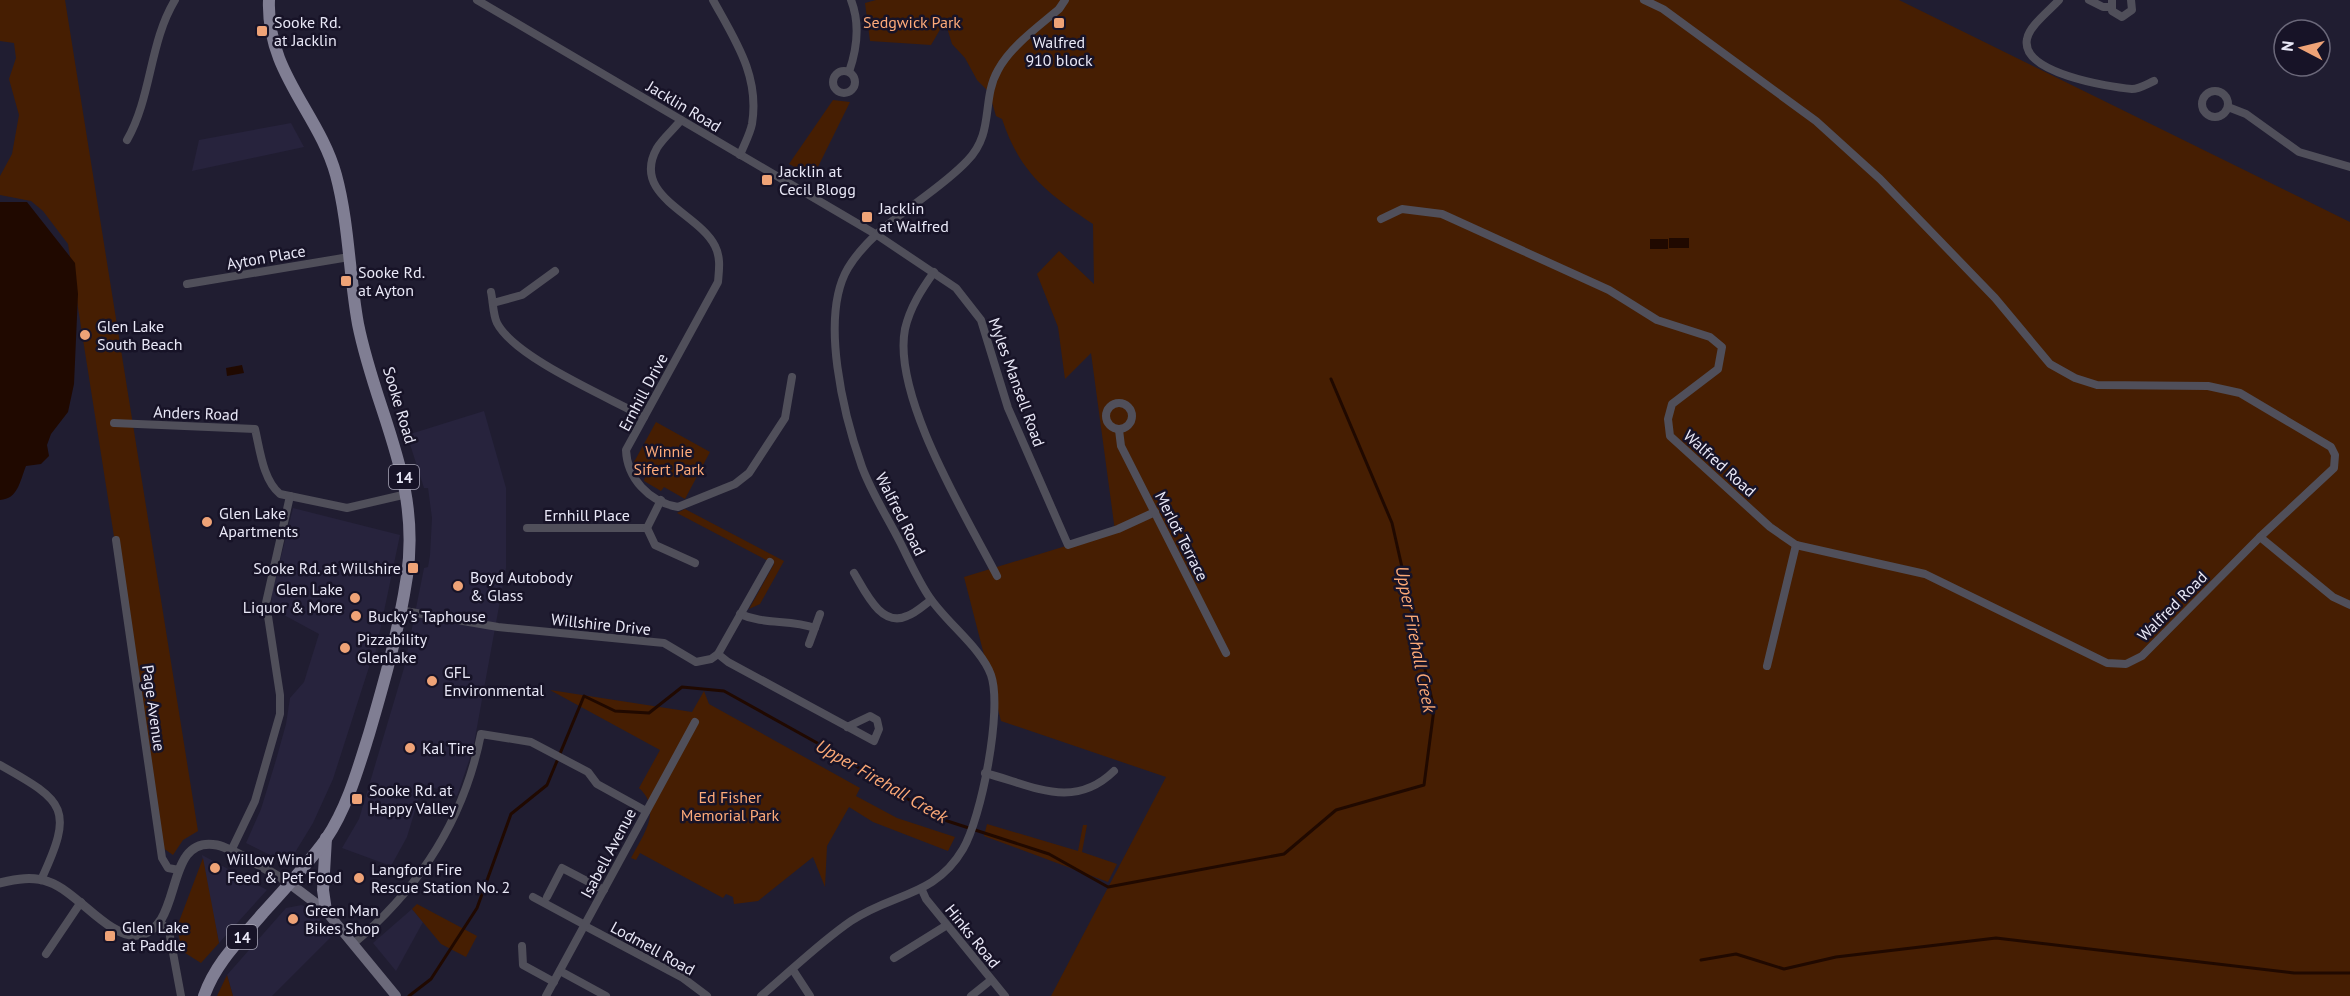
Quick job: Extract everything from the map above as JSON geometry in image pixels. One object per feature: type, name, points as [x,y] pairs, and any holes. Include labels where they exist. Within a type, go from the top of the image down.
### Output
[{"type":"main road","name":"Sooke Road","points":[[204,996],[210,980],[224,957],[326,838],[339,817],[362,758],[387,669],[411,539],[407,494],[358,326],[336,174],[277,52],[270,29],[269,0]]},
{"type":"main road","points":[[326,838],[323,890],[326,911]]},
{"type":"main road","points":[[289,883],[326,911],[396,996]]},
{"type":"street","points":[[127,140],[140,118],[164,17],[175,0]]},
{"type":"street","name":"Jacklin Road","points":[[477,0],[878,235]]},
{"type":"street","points":[[713,0],[742,54],[753,86],[752,125],[740,155]]},
{"type":"street","points":[[849,72],[854,56],[856,35],[850,0]]},
{"type":"street","name":"Walfred Road","points":[[761,996],[851,921],[921,890],[942,876],[964,848],[970,836],[996,721],[997,701],[992,677],[983,661],[931,600],[863,468],[847,413],[835,331],[841,283],[855,258],[878,235],[968,161],[982,141],[988,118],[989,92],[997,71],[1008,55],[1059,9],[1065,0]]},
{"type":"street","name":"Walfred Road","points":[[1381,219],[1402,209],[1442,214],[1609,290],[1657,320],[1710,337],[1722,347],[1718,369],[1672,404],[1668,419],[1670,436],[1770,527],[1796,545],[1925,574],[2107,663],[2126,664],[2142,656],[2260,537],[2334,468],[2335,456],[2331,447],[2240,393],[2208,387],[2097,385],[2075,378],[2049,363],[1995,298],[1880,180],[1816,121],[1663,9],[1644,0]]},
{"type":"street","points":[[2059,0],[2027,38],[2027,48],[2033,58],[2076,79],[2135,89],[2154,81]]},
{"type":"street","points":[[2089,0],[2103,7],[2111,4],[2115,14],[2126,16],[2132,10],[2131,0]]},
{"type":"street","points":[[2228,107],[2246,114],[2299,152],[2350,167]]},
{"type":"street","name":"Ernhill Drive","points":[[661,500],[643,489],[627,467],[627,450],[718,282],[720,261],[715,245],[701,228],[661,196],[654,180],[652,166],[657,148],[681,120]]},
{"type":"street","name":"Myles Mansell Road","points":[[878,235],[956,288],[981,320],[1008,408],[1068,544],[1118,529],[1155,513]]},
{"type":"street","name":"Ayton Place","points":[[188,284],[349,257]]},
{"type":"street","points":[[493,303],[522,295],[555,271]]},
{"type":"street","points":[[934,272],[910,312],[903,350],[906,369],[927,439],[997,576]]},
{"type":"street","points":[[491,292],[496,322],[508,339],[526,354],[644,417]]},
{"type":"street","points":[[661,500],[671,506],[684,506],[743,478],[784,418],[792,377]]},
{"type":"street","name":"Anders Road","points":[[114,423],[255,429],[272,488],[280,494],[347,508],[407,494]]},
{"type":"street","name":"Merlot Terrace","points":[[1119,430],[1121,446],[1226,653]]},
{"type":"street","points":[[231,852],[255,801],[280,714],[280,695],[266,603],[290,496]]},
{"type":"street","name":"Ernhill Place","points":[[647,528],[661,500]]},
{"type":"street","name":"Ernhill Place","points":[[527,528],[647,528]]},
{"type":"street","name":"Ernhill Place","points":[[647,528],[655,545],[695,563]]},
{"type":"street","points":[[2260,537],[2333,597],[2350,605]]},
{"type":"street","name":"Page Avenue","points":[[116,540],[162,858],[168,868],[179,870]]},
{"type":"street","points":[[1767,666],[1796,545]]},
{"type":"street","points":[[770,562],[718,654],[728,662],[847,727]]},
{"type":"street","points":[[854,573],[879,612],[894,619],[907,617],[931,600]]},
{"type":"street","name":"Willshire Drive","points":[[399,610],[498,627],[664,644],[696,662],[711,659],[718,654]]},
{"type":"street","points":[[740,614],[760,621],[805,624],[815,628]]},
{"type":"street","points":[[809,644],[820,614]]},
{"type":"street","name":"Isabell Avenue","points":[[546,996],[695,722]]},
{"type":"street","points":[[353,944],[414,884],[453,822],[476,763],[482,734],[531,742],[588,772],[597,784],[646,811]]},
{"type":"street","points":[[0,765],[41,788],[57,808],[60,819],[59,841],[41,880]]},
{"type":"street","points":[[985,773],[1045,791],[1064,793],[1094,786],[1114,771]]},
{"type":"street","points":[[0,883],[21,879],[51,883],[81,902],[112,927],[125,934],[142,934],[160,922],[186,856],[201,846],[216,845],[289,883]]},
{"type":"street","points":[[547,897],[562,868],[604,890]]},
{"type":"street","name":"Hinks Road","points":[[921,890],[990,980],[1005,996]]},
{"type":"street","name":"Lodmell Road","points":[[533,897],[683,978],[707,996]]},
{"type":"street","points":[[46,954],[81,902]]},
{"type":"street","points":[[160,922],[169,931],[181,996]]},
{"type":"street","points":[[894,958],[947,924]]},
{"type":"street","points":[[522,946],[522,965],[554,982]]},
{"type":"street","points":[[793,970],[810,996]]},
{"type":"street","points":[[560,971],[606,996]]},
{"type":"street","points":[[971,996],[990,980]]},
{"type":"shaded area","points":[[291,123],[304,147],[192,171],[199,140]]},
{"type":"shaded area","points":[[0,202],[27,202],[75,263],[78,294],[74,384],[68,412],[51,434],[47,445],[49,456],[41,464],[26,466],[15,493],[0,500]]},
{"type":"shaded area","points":[[1669,238],[1689,238],[1689,248],[1669,248]]},
{"type":"shaded area","points":[[1650,239],[1668,239],[1668,249],[1650,249]]},
{"type":"shaded area","points":[[242,365],[244,373],[227,376],[226,368]]},
{"type":"shaded area","points":[[484,411],[506,488],[506,568],[473,749],[457,796],[423,784],[407,837],[391,866],[342,848],[359,819],[404,668],[424,568],[428,567],[430,555],[432,518],[428,488],[424,488],[407,435]]},
{"type":"shaded area","points":[[293,508],[400,535],[373,664],[370,664],[333,779],[313,823],[288,864],[246,843],[261,809],[276,760],[286,724],[290,698],[304,682],[319,634],[271,608],[272,593]]},
{"type":"shaded area","points":[[202,855],[267,890],[219,943],[210,900]]},
{"type":"shaded area","points":[[302,905],[313,911],[333,935],[272,996],[233,996],[227,975],[286,908]]},
{"type":"shaded area","points":[[412,909],[423,922],[396,971],[373,943]]},
{"type":"green space","points":[[0,0],[65,0],[198,831],[183,840],[173,855],[163,848],[68,244],[43,211],[31,201],[0,195],[0,176],[12,154],[19,115],[9,79],[16,58],[14,43],[0,41]]},
{"type":"green space","name":"Sedgwick Park","points":[[876,0],[1899,0],[2350,222],[2350,996],[1051,996],[1166,777],[1001,721],[964,577],[1115,531],[1091,353],[1065,379],[1058,327],[1037,274],[1059,251],[1094,284],[1093,224],[1049,191],[1027,168],[1017,154],[1002,119],[996,116],[989,92],[977,80],[965,58],[952,44],[945,21],[931,45],[870,41],[865,3]]},
{"type":"green space","points":[[833,100],[850,102],[813,177],[789,164]]},
{"type":"green space","name":"Winnie Sifert Park","points":[[656,422],[710,452],[685,499],[664,487],[661,491],[644,481],[645,477],[639,473],[634,462]]},
{"type":"green space","points":[[685,509],[784,561],[760,604],[749,609],[774,564],[677,513]]},
{"type":"green space","name":"Ed Fisher Memorial Park","points":[[550,690],[692,712],[704,691],[709,704],[860,788],[856,796],[897,818],[955,837],[948,851],[873,822],[849,807],[827,846],[825,887],[813,857],[758,901],[734,904],[733,897],[726,894],[723,898],[640,853],[636,860],[631,858],[645,832],[650,814],[650,805],[639,788],[660,750]]},
{"type":"green space","points":[[987,824],[1078,851],[1083,825],[1087,825],[1082,852],[1117,864],[1108,882],[984,836]]},
{"type":"green space","points":[[203,858],[219,943],[201,963],[182,951],[177,927]]},
{"type":"green space","points":[[417,904],[477,936],[466,957],[441,944],[412,909]]},
{"type":"green space","points":[[227,975],[233,996],[217,996]]},
{"type":"waterway","name":"Upper Firehall Creek","points":[[409,996],[431,979],[477,908],[511,814],[547,785],[584,696],[615,711],[649,713],[682,687],[724,691],[837,754],[938,818],[1049,854],[1108,887],[1284,854],[1336,810],[1424,785],[1434,709],[1392,523],[1331,379]]},
{"type":"waterway","points":[[1701,960],[1736,954],[1784,969],[1836,957],[1996,938],[2294,973],[2350,973]]},
{"type":"place","name":"Walfred 910 block","points":[[1059,23]]},
{"type":"place","name":"Sooke Rd. at Jacklin","points":[[262,31]]},
{"type":"place","name":"Jacklin at Cecil Blogg","points":[[767,180]]},
{"type":"place","name":"Jacklin at Walfred","points":[[867,217]]},
{"type":"place","name":"Sooke Rd. at Ayton","points":[[346,281]]},
{"type":"place","name":"Glen Lake South Beach","points":[[85,335]]},
{"type":"place","name":"Glen Lake Apartments","points":[[207,522]]},
{"type":"place","name":"Sooke Rd. at Willshire","points":[[413,568]]},
{"type":"place","name":"Boyd Autobody & Glass","points":[[458,586]]},
{"type":"place","name":"Glen Lake Liquor & More","points":[[355,598]]},
{"type":"place","name":"Bucky's Taphouse","points":[[356,616]]},
{"type":"place","name":"Pizzability Glenlake","points":[[345,648]]},
{"type":"place","name":"GFL Environmental","points":[[432,681]]},
{"type":"place","name":"Kal Tire","points":[[410,748]]},
{"type":"place","name":"Sooke Rd. at Happy Valley","points":[[357,799]]},
{"type":"place","name":"Willow Wind Feed & Pet Food","points":[[215,868]]},
{"type":"place","name":"Langford Fire Rescue Station No. 2","points":[[359,878]]},
{"type":"place","name":"Green Man Bikes Shop","points":[[293,919]]},
{"type":"place","name":"Glen Lake at Paddle","points":[[110,936]]}]
